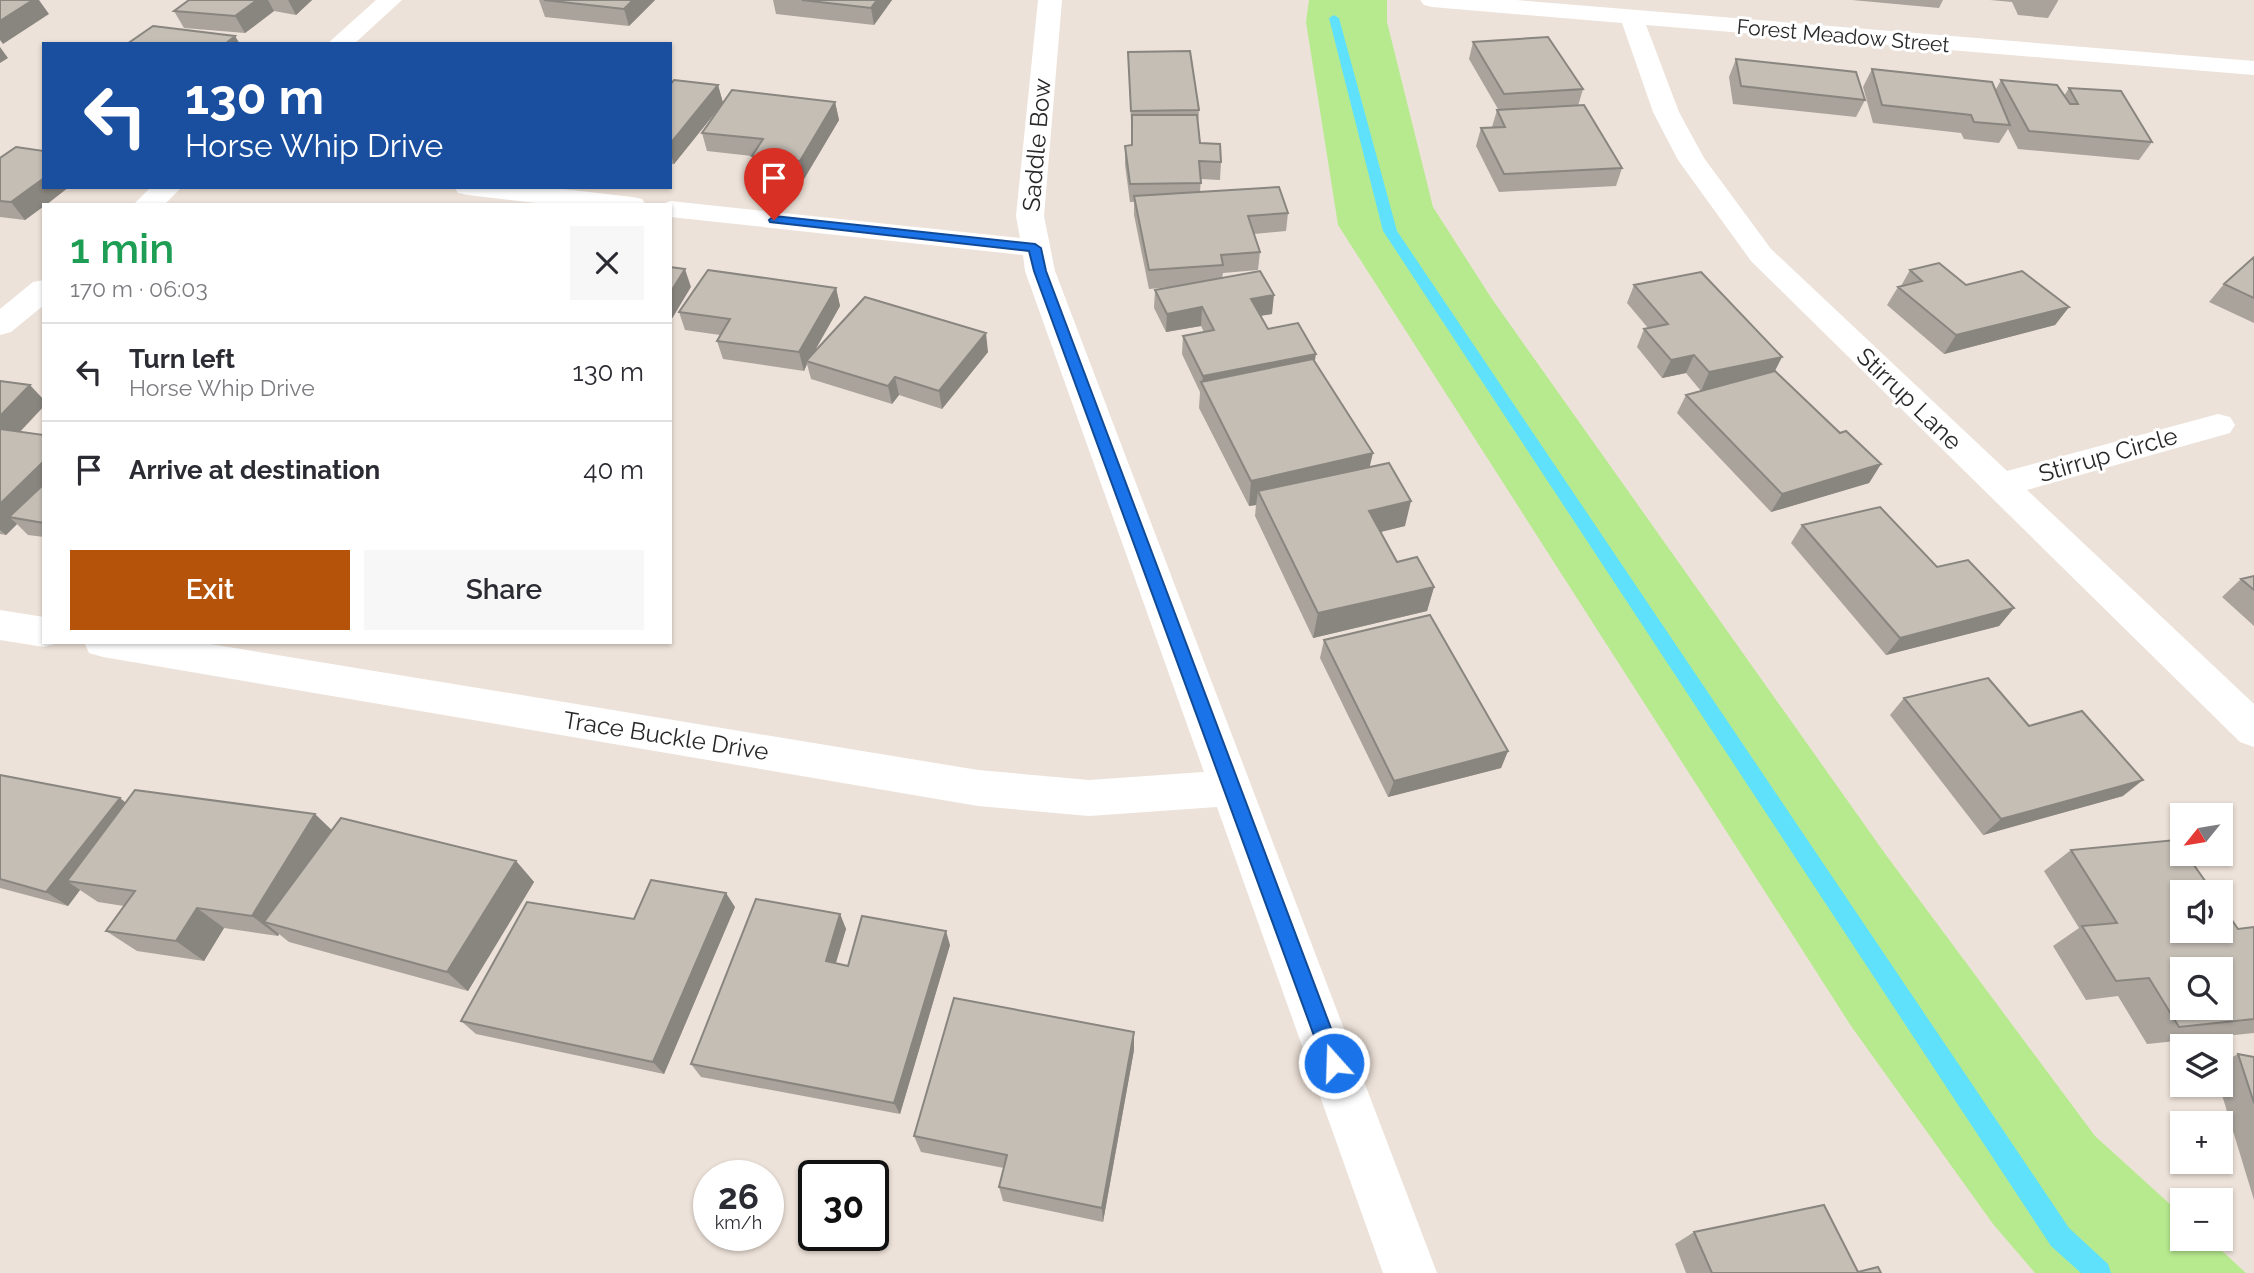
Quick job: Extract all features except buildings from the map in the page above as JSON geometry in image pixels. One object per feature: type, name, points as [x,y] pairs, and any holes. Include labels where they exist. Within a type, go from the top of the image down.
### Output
[{"type":"street","points":[[341,42],[390,0]]},
{"type":"street","name":"Saddle Bow","points":[[1050,0],[1030,216],[1040,271],[1410,1273]]},
{"type":"street","name":"Forest Meadow Street","points":[[1432,0],[2254,68]]},
{"type":"street","name":"Stirrup Lane","points":[[1632,18],[1665,112],[1691,160],[1761,256],[2254,730]]},
{"type":"street","points":[[149,203],[166,189]]},
{"type":"street","points":[[486,189],[614,203]]},
{"type":"street","points":[[672,209],[1035,248]]},
{"type":"street","points":[[0,325],[42,291]]},
{"type":"street","name":"Stirrup Circle","points":[[1999,486],[2218,425]]},
{"type":"street","points":[[0,625],[42,632]]},
{"type":"street","name":"Trace Buckle Drive","points":[[115,644],[978,788],[1089,798],[1233,788]]},
{"type":"green space","points":[[1309,0],[1387,0],[1387,22],[1433,207],[1492,299],[1886,855],[2095,1136],[2170,1204],[2170,1251],[2222,1251],[2246,1273],[2035,1273],[1993,1224],[1851,1026],[1338,225],[1306,22]]},
{"type":"waterway","points":[[1334,18],[1390,231],[2060,1237],[2099,1273]]},
{"type":"route","points":[[774,220],[1035,248],[1040,271],[1334,1063]]}]
